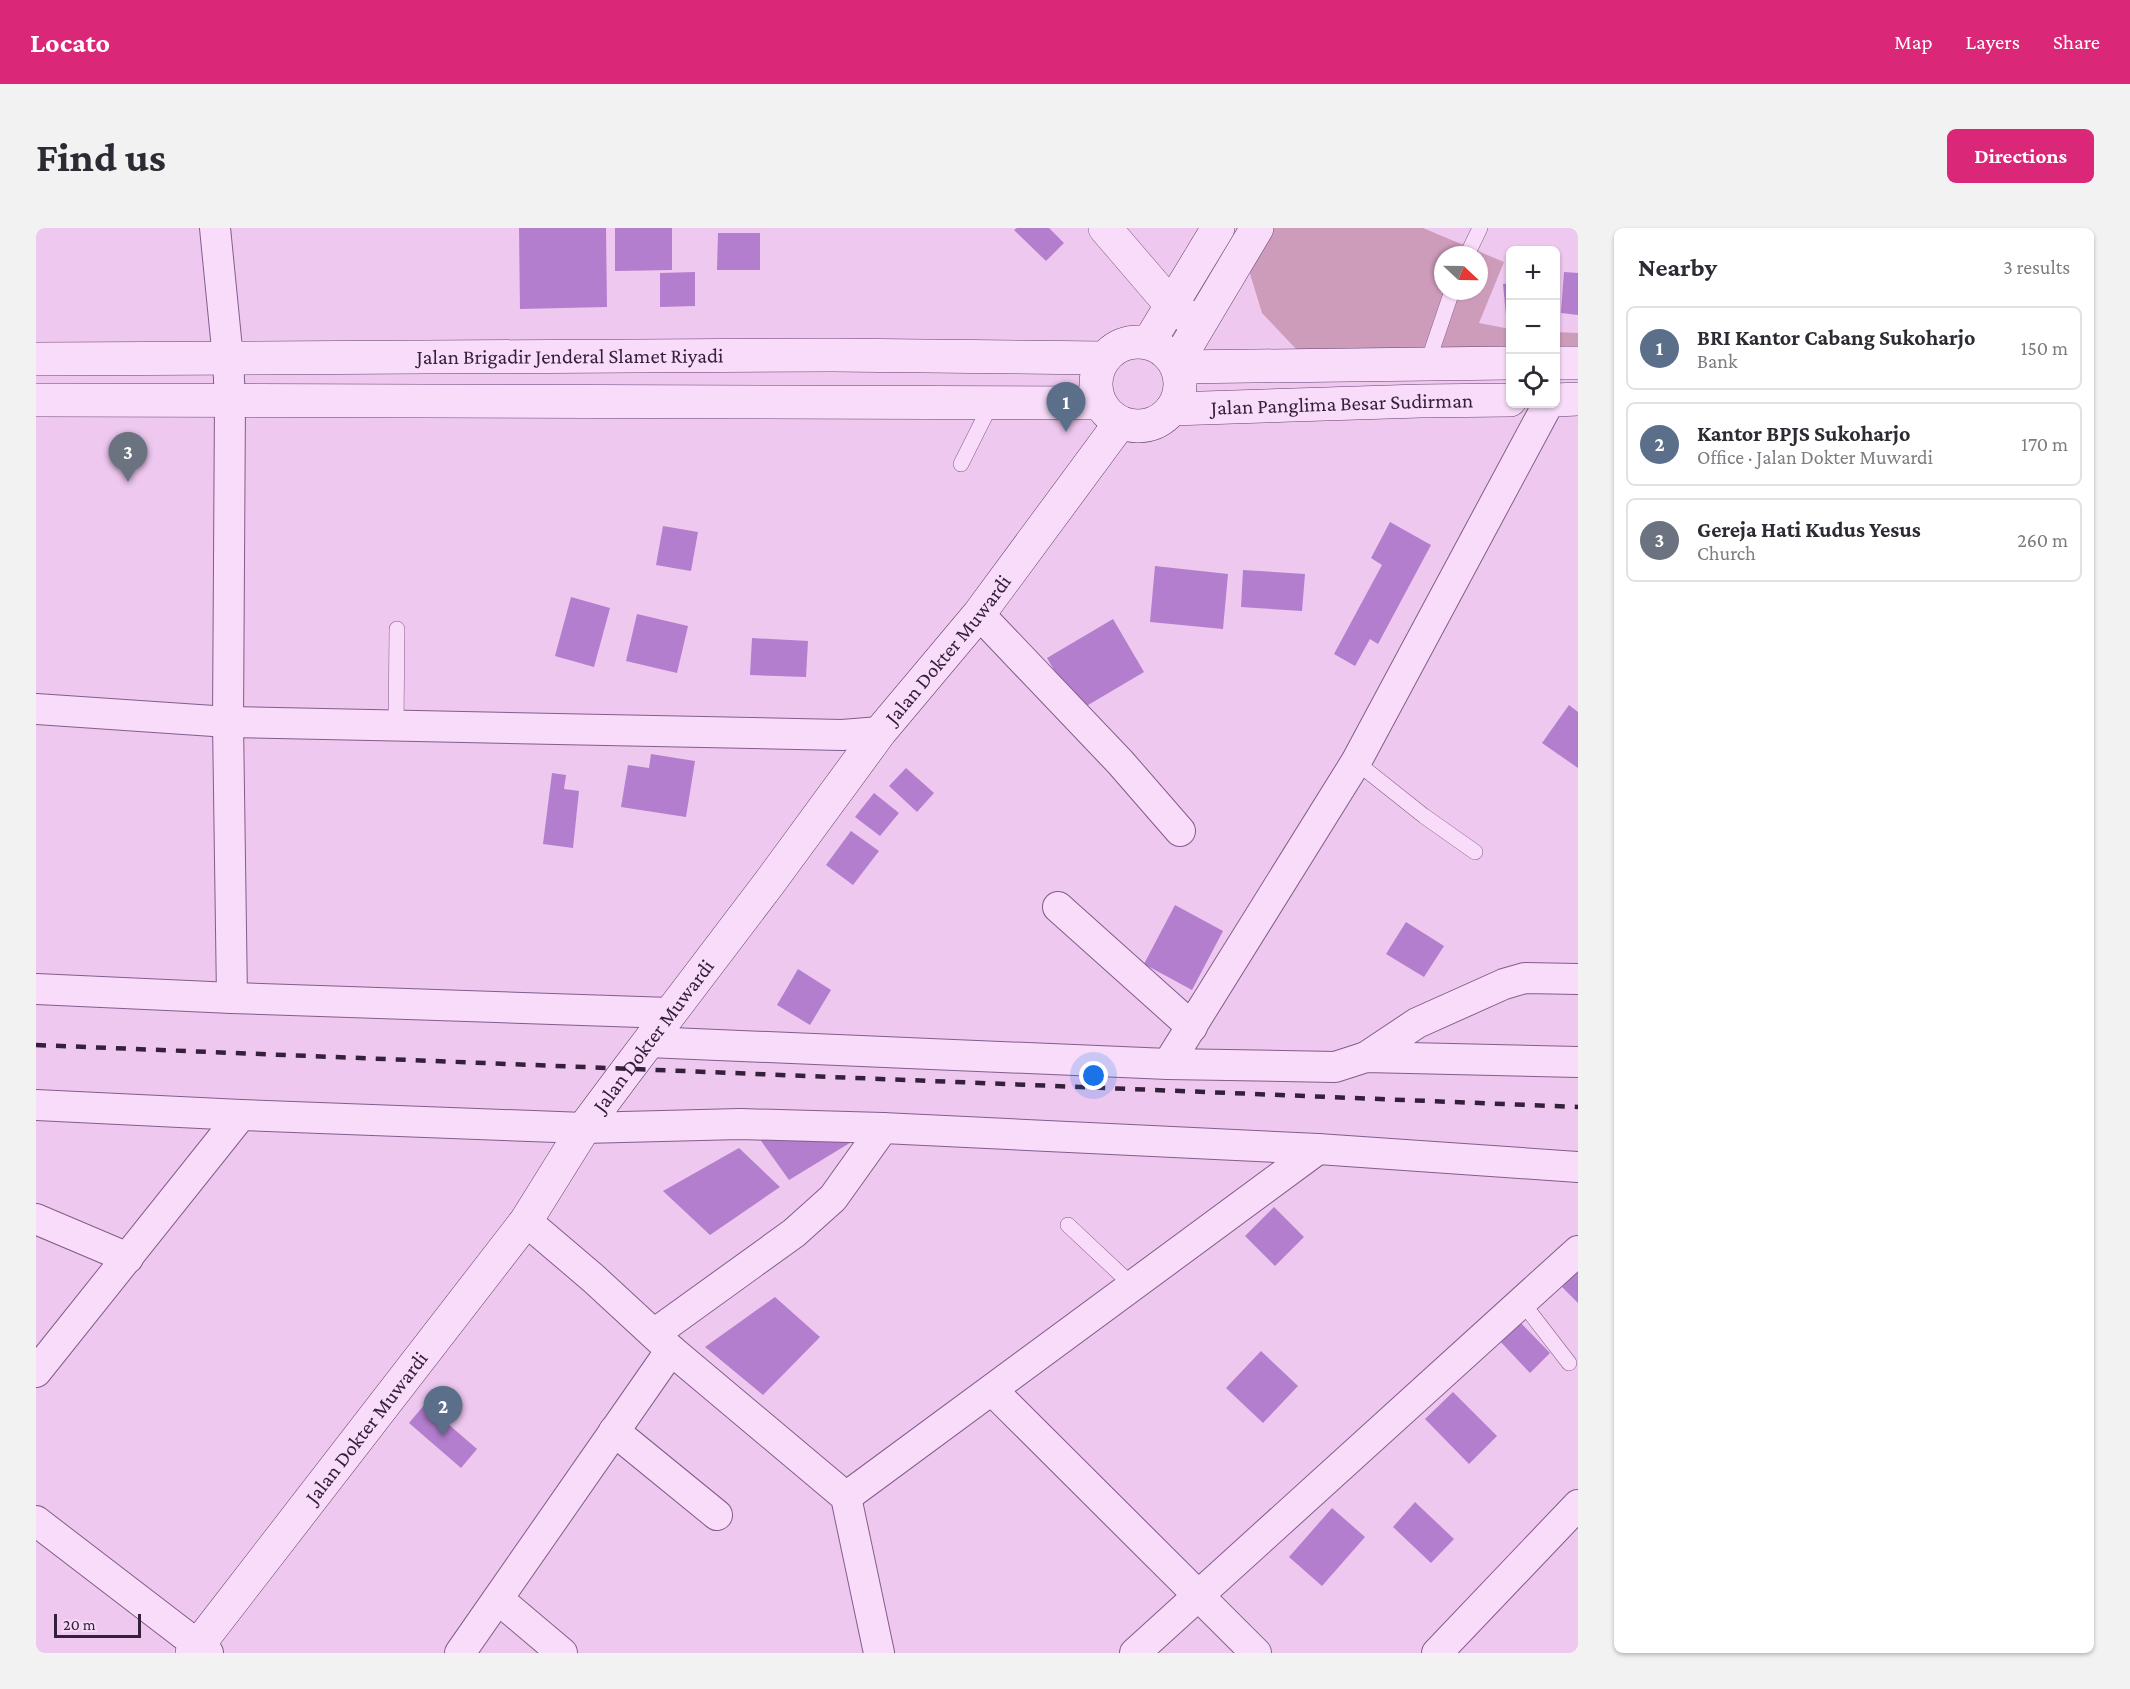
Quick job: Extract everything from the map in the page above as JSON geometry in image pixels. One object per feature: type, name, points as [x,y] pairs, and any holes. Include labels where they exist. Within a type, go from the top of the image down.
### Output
[{"type":"main road","points":[[1105,228],[1172,305],[1198,325]]},
{"type":"main road","points":[[1149,342],[1218,228]]},
{"type":"main road","points":[[1176,366],[1257,228]]},
{"type":"main road","points":[[1137,341],[1149,342],[1164,351],[1176,366],[1180,376],[1179,393],[1172,409],[1154,423],[1143,426],[1110,413],[1096,392],[1098,368],[1104,358],[1113,349],[1125,343],[1137,341]]},
{"type":"main road","name":"Jalan Brigadir Jenderal Slamet Riyadi","points":[[39,359],[821,355],[1104,358]]},
{"type":"main road","points":[[38,399],[39,359]]},
{"type":"main road","name":"Jalan Panglima Besar Sudirman","points":[[1176,366],[1506,363]]},
{"type":"main road","name":"Jalan Brigadir Jenderal Slamet Riyadi","points":[[38,399],[992,402],[1110,413]]},
{"type":"main road","points":[[1560,400],[1578,399]]},
{"type":"main road","name":"Jalan Panglima Besar Sudirman","points":[[1172,409],[1351,402],[1506,400]]},
{"type":"main road","name":"Jalan Dokter Muwardi","points":[[199,1650],[526,1221],[584,1128],[880,732],[979,614],[1110,413]]},
{"type":"street","points":[[214,228],[228,359],[230,400],[228,722],[232,998]]},
{"type":"street","points":[[1168,1064],[1356,762],[1546,408]]},
{"type":"street","points":[[979,614],[1120,762],[1180,831]]},
{"type":"street","points":[[36,709],[228,722],[830,735],[880,732]]},
{"type":"street","points":[[1058,907],[1192,1027]]},
{"type":"street","points":[[648,1042],[1168,1064],[1335,1067],[1366,1057],[1417,1023],[1504,984],[1525,978],[1578,979]]},
{"type":"street","points":[[36,989],[670,1013]]},
{"type":"street","points":[[1366,1057],[1578,1062]]},
{"type":"street","points":[[36,1105],[584,1128],[740,1124],[883,1128],[1318,1149],[1578,1167]]},
{"type":"street","points":[[36,1372],[241,1115]]},
{"type":"street","points":[[460,1653],[614,1431],[662,1342],[833,1198],[883,1128]]},
{"type":"street","points":[[846,1497],[1318,1149]]},
{"type":"street","points":[[36,1219],[128,1258]]},
{"type":"street","points":[[526,1221],[662,1342],[846,1497],[879,1653]]},
{"type":"street","points":[[1135,1653],[1578,1251]]},
{"type":"street","points":[[992,1390],[1256,1653]]},
{"type":"street","points":[[614,1431],[717,1515]]},
{"type":"street","points":[[1437,1653],[1578,1506]]},
{"type":"street","points":[[36,1521],[199,1650]]},
{"type":"street","points":[[498,1599],[562,1653]]},
{"type":"lane","points":[[1471,246],[1480,228]]},
{"type":"lane","points":[[1429,362],[1449,300]]},
{"type":"lane","points":[[961,464],[992,402]]},
{"type":"lane","points":[[396,726],[397,629]]},
{"type":"lane","points":[[1356,762],[1424,816],[1475,852]]},
{"type":"lane","points":[[1068,1225],[1133,1286]]},
{"type":"lane","points":[[1522,1302],[1569,1363]]},
{"type":"shaded area","points":[[1236,228],[1423,228],[1466,246],[1434,246],[1434,300],[1488,300],[1488,255],[1504,262],[1479,323],[1506,328],[1506,369],[1298,351],[1262,313]]},
{"type":"shaded area","points":[[1560,332],[1578,333],[1578,370],[1560,370]]},
{"type":"building","points":[[519,228],[606,228],[607,307],[520,309]]},
{"type":"building","points":[[615,228],[672,228],[672,270],[615,271]]},
{"type":"building","points":[[1017,228],[1049,228],[1064,243],[1046,261],[1014,230]]},
{"type":"building","points":[[718,233],[760,233],[760,270],[717,270]]},
{"type":"building","points":[[695,272],[695,306],[660,307],[660,273]]},
{"type":"building","points":[[1564,272],[1578,273],[1578,315],[1561,313]]},
{"type":"building","points":[[1503,284],[1506,284],[1506,315]]},
{"type":"building","points":[[1390,522],[1431,545],[1378,644],[1370,639],[1355,666],[1334,654],[1382,565],[1371,558]]},
{"type":"building","points":[[663,526],[698,532],[691,571],[656,565]]},
{"type":"building","points":[[1155,566],[1228,574],[1223,629],[1150,622]]},
{"type":"building","points":[[1243,570],[1305,574],[1302,611],[1241,607]]},
{"type":"building","points":[[571,597],[610,608],[594,667],[555,656]]},
{"type":"building","points":[[637,614],[688,626],[677,673],[626,661]]},
{"type":"building","points":[[1113,619],[1144,672],[1078,711],[1047,658]]},
{"type":"building","points":[[752,638],[808,641],[806,677],[750,675]]},
{"type":"building","points":[[1569,705],[1578,712],[1578,768],[1542,743]]},
{"type":"building","points":[[651,754],[695,761],[686,817],[621,807],[628,765],[649,768]]},
{"type":"building","points":[[906,768],[934,793],[917,812],[889,786]]},
{"type":"building","points":[[552,773],[566,775],[564,789],[579,791],[573,848],[543,844]]},
{"type":"building","points":[[874,793],[899,813],[880,836],[855,817]]},
{"type":"building","points":[[851,831],[879,851],[853,885],[826,865]]},
{"type":"building","points":[[1175,905],[1223,931],[1192,990],[1144,964]]},
{"type":"building","points":[[1406,922],[1444,946],[1424,977],[1386,954]]},
{"type":"building","points":[[798,969],[831,990],[810,1025],[777,1005]]},
{"type":"building","points":[[754,1131],[853,1141],[789,1180]]},
{"type":"building","points":[[739,1148],[780,1187],[710,1235],[663,1191]]},
{"type":"building","points":[[1274,1207],[1304,1237],[1275,1266],[1245,1236]]},
{"type":"building","points":[[1578,1270],[1578,1303],[1562,1287]]},
{"type":"building","points":[[775,1297],[820,1337],[763,1395],[705,1347]]},
{"type":"building","points":[[1517,1319],[1550,1353],[1530,1373],[1497,1338]]},
{"type":"building","points":[[1261,1351],[1298,1386],[1263,1423],[1226,1388]]},
{"type":"building","points":[[1453,1392],[1497,1436],[1469,1464],[1425,1419]]},
{"type":"building","points":[[425,1404],[477,1449],[461,1468],[409,1423]]},
{"type":"building","points":[[1415,1502],[1454,1539],[1431,1563],[1393,1527]]},
{"type":"building","points":[[1332,1508],[1365,1537],[1322,1586],[1289,1557]]},
{"type":"railway","points":[[36,1045],[1578,1107]]},
{"type":"place","name":"BRI Kantor Cabang Sukoharjo","points":[[1066,432]]},
{"type":"place","name":"Gereja Hati Kudus Yesus","points":[[128,482]]},
{"type":"place","name":"Kantor BPJS Sukoharjo","points":[[443,1436]]}]
